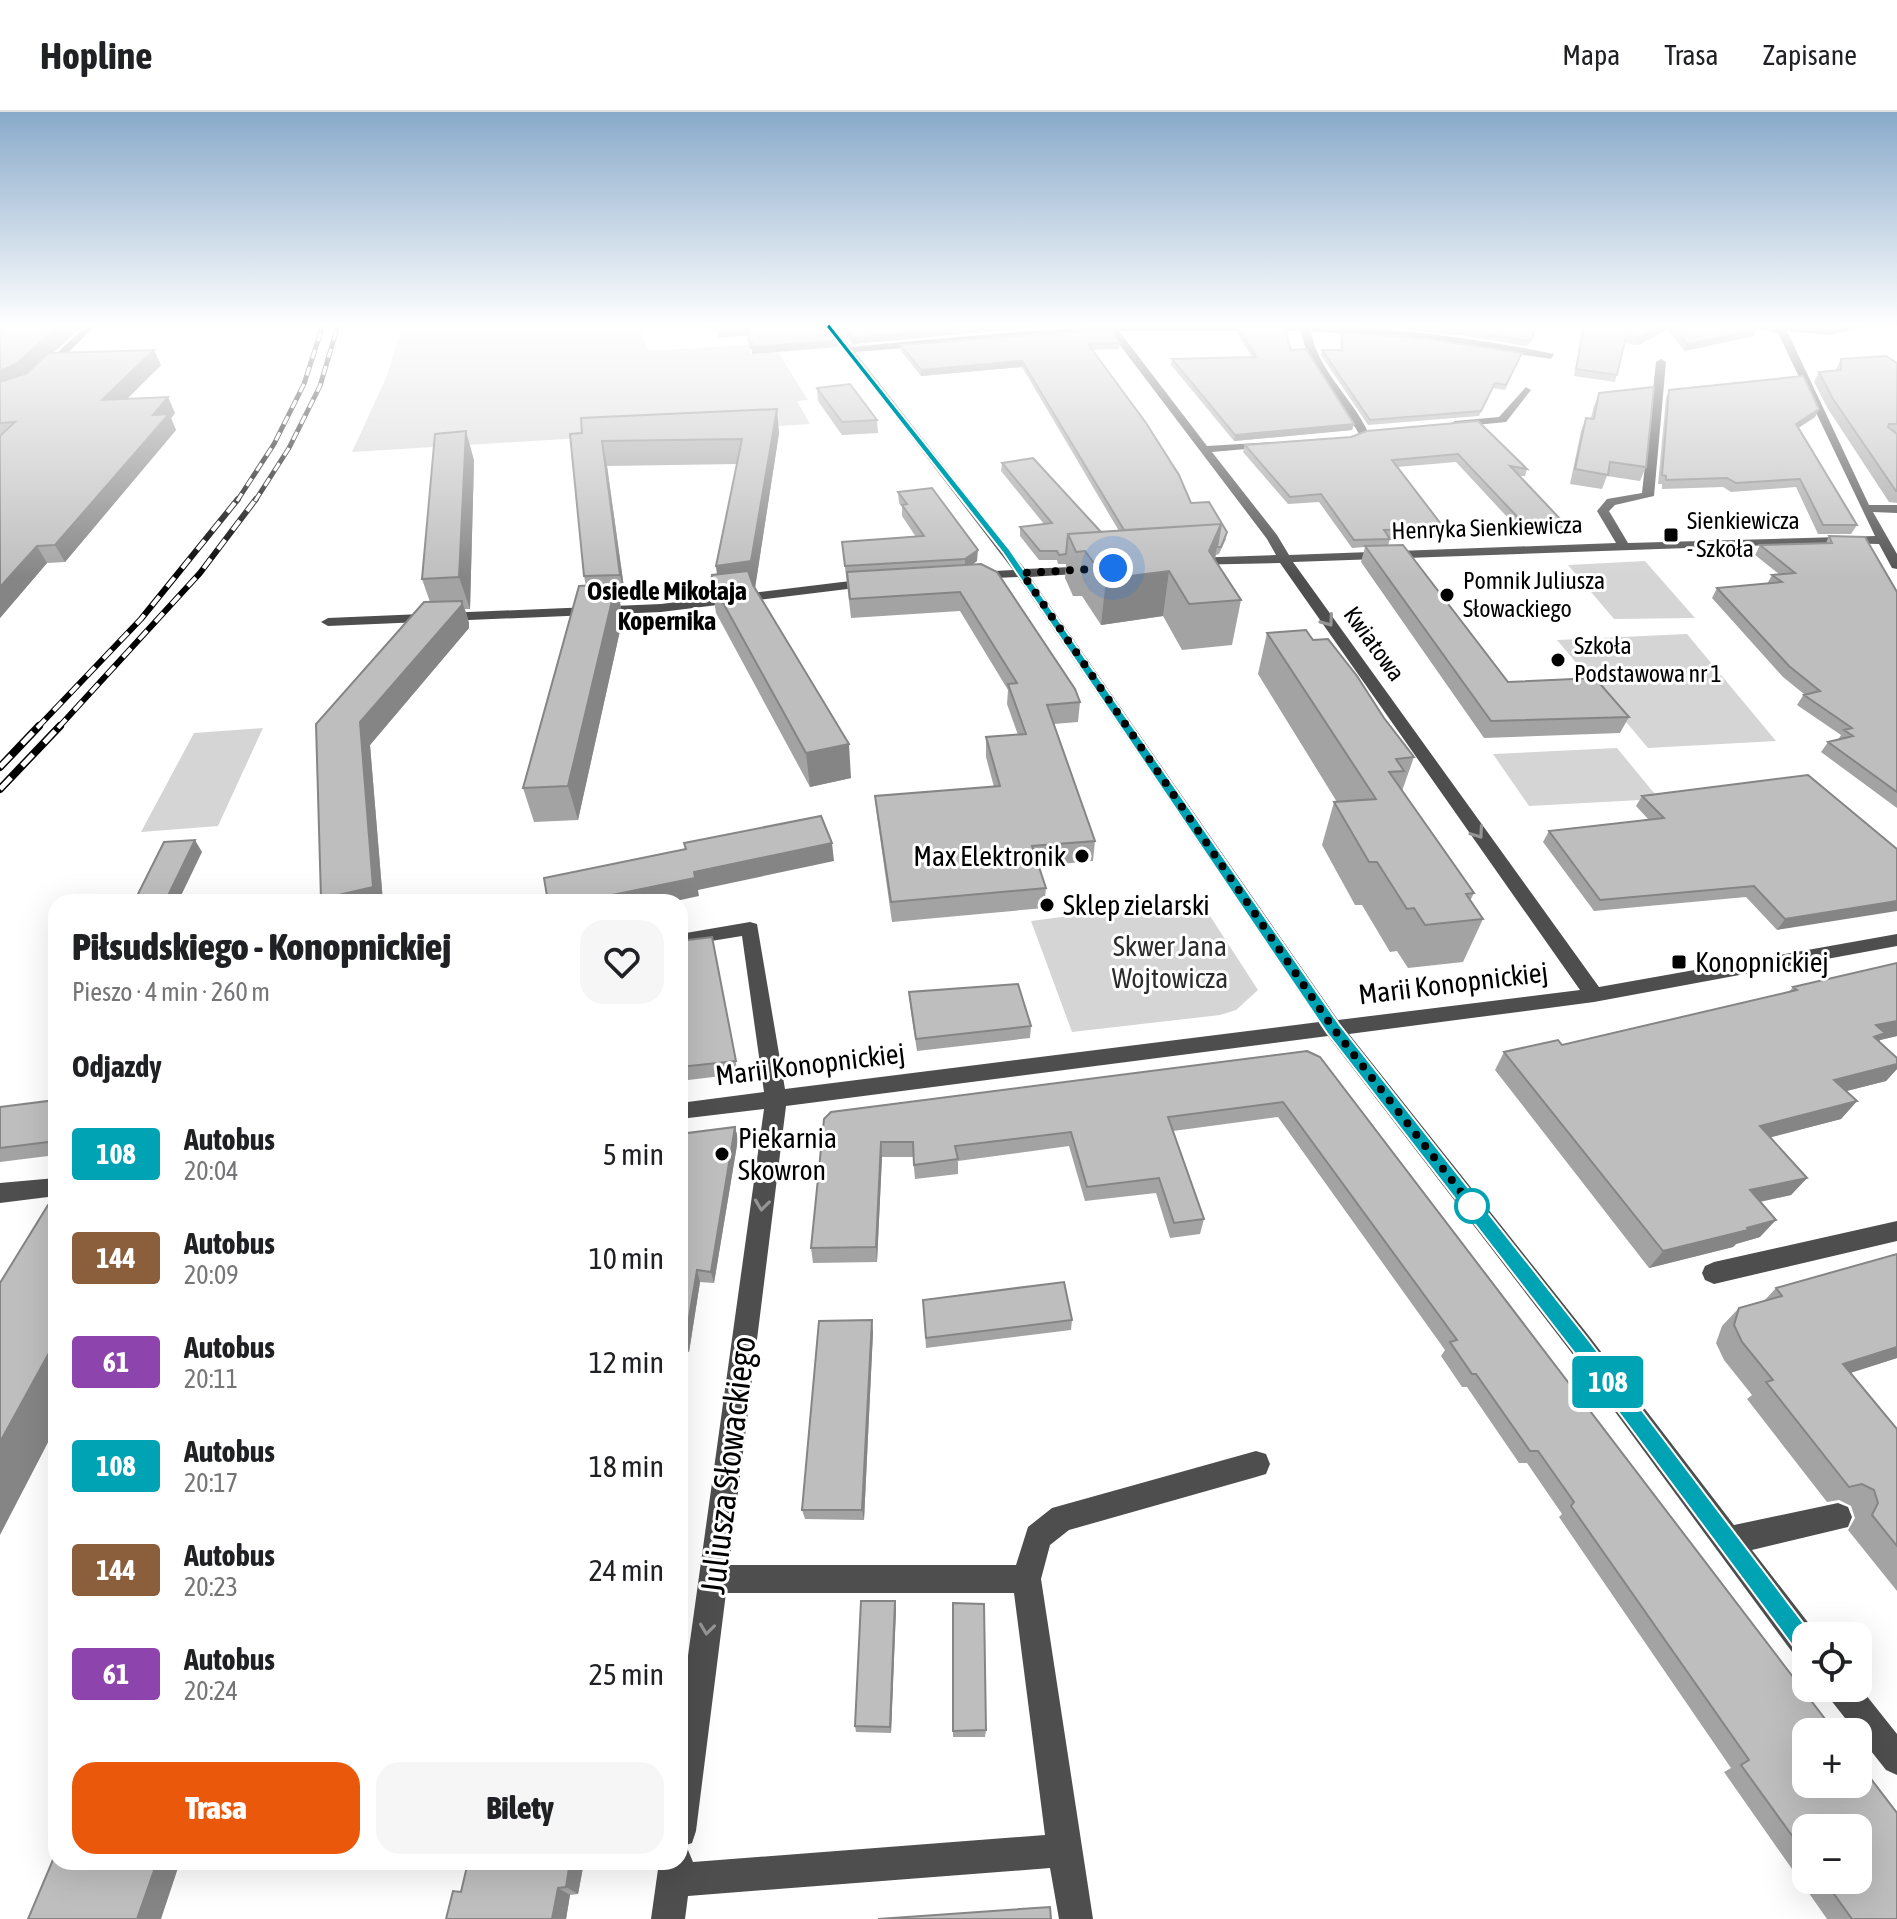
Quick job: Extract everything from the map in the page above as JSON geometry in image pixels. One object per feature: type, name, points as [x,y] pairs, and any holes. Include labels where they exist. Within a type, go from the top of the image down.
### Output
[{"type":"street","points":[[896,409],[1022,573],[1333,1028],[1580,1344],[1792,1627]]},
{"type":"street","name":"Kwiatowa","points":[[1174,409],[1273,538],[1283,557],[1594,995]]},
{"type":"street","points":[[1348,409],[1363,432]]},
{"type":"street","points":[[1440,426],[1502,420],[1511,409]]},
{"type":"street","points":[[1624,546],[1603,511],[1611,502],[1648,496],[1656,409]]},
{"type":"street","points":[[1818,409],[1865,508],[1897,565]]},
{"type":"street","points":[[1349,438],[1363,432],[1377,431]]},
{"type":"street","points":[[1205,449],[1277,444]]},
{"type":"street","points":[[1865,508],[1897,509]]},
{"type":"street","name":"Henryka Sienkiewicza","points":[[1177,563],[1832,539],[1882,540]]},
{"type":"street","points":[[957,577],[1102,568]]},
{"type":"street","points":[[328,622],[661,608],[832,585],[896,581]]},
{"type":"street","name":"Juliusza Słowackiego","points":[[688,939],[750,928],[776,1100],[688,1770]]},
{"type":"street","name":"Marii Konopnickiej","points":[[688,1110],[1594,995],[1897,940]]},
{"type":"street","points":[[0,1193],[48,1188]]},
{"type":"street","points":[[1714,1273],[1897,1231]]},
{"type":"street","points":[[1076,1919],[1027,1579],[1038,1537],[1062,1518],[1256,1464]]},
{"type":"street","points":[[1727,1541],[1838,1517]]},
{"type":"street","points":[[713,1579],[1027,1579]]},
{"type":"street","points":[[1852,1702],[1897,1759]]},
{"type":"street","points":[[668,1919],[675,1871],[1064,1850]]},
{"type":"green space","points":[[372,409],[802,409],[810,424],[352,452]]},
{"type":"green space","points":[[1645,561],[1695,618],[1614,619],[1568,565]]},
{"type":"green space","points":[[1687,634],[1776,741],[1648,748],[1557,640]]},
{"type":"green space","points":[[263,728],[218,826],[141,832],[194,733]]},
{"type":"green space","points":[[1617,748],[1659,799],[1529,806],[1493,754]]},
{"type":"green space","name":"Skwer Jana Wojtowicza","points":[[1199,899],[1258,990],[1236,1010],[1220,1015],[1072,1032],[1031,921]]},
{"type":"building","points":[[0,409],[158,409],[153,415],[169,414],[55,545],[37,546],[0,587],[0,436],[15,422],[0,423]]},
{"type":"building","points":[[777,409],[751,561],[716,566],[742,439],[602,441],[620,575],[584,576],[570,434],[582,433],[581,418]]},
{"type":"building","points":[[833,409],[869,409],[877,420],[842,422]]},
{"type":"building","points":[[1051,409],[1136,409],[1179,475],[1191,503],[1209,502],[1227,532],[1221,547],[1217,547],[1221,524],[1124,530]]},
{"type":"building","points":[[1214,409],[1345,409],[1354,424],[1235,435]]},
{"type":"building","points":[[1363,409],[1482,409],[1481,411],[1370,420]]},
{"type":"building","points":[[1596,409],[1652,409],[1646,467],[1610,462],[1608,475],[1575,469],[1586,418],[1594,419]]},
{"type":"building","points":[[1667,409],[1818,409],[1796,424],[1857,525],[1823,525],[1800,479],[1736,483],[1727,478],[1666,480],[1666,476],[1662,475]]},
{"type":"building","points":[[1840,409],[1897,409],[1897,424],[1889,424],[1888,427],[1897,434],[1896,491]]},
{"type":"building","points":[[1478,421],[1527,469],[1510,466],[1564,523],[1525,525],[1458,454],[1392,460],[1444,528],[1384,530],[1390,539],[1354,540],[1321,494],[1290,497],[1245,445],[1351,437],[1367,431]]},
{"type":"building","points":[[466,431],[459,577],[422,579],[435,434]]},
{"type":"building","points":[[1033,458],[1101,532],[1068,534],[1066,554],[1040,551],[1020,527],[1052,523],[1002,463]]},
{"type":"building","points":[[932,488],[978,550],[965,559],[845,566],[842,542],[924,536],[902,505],[907,504],[898,492]]},
{"type":"building","points":[[1221,524],[1209,551],[1241,600],[1189,604],[1169,571],[1106,579],[1085,551],[1076,552],[1068,534]]},
{"type":"building","points":[[1829,536],[1865,537],[1897,592],[1897,792],[1828,742],[1853,736],[1844,730],[1852,728],[1804,695],[1820,691],[1789,666],[1717,588],[1782,582],[1772,575],[1795,573],[1760,545],[1832,543]]},
{"type":"building","points":[[1403,545],[1508,682],[1595,678],[1629,717],[1491,721],[1365,546]]},
{"type":"building","points":[[981,564],[997,572],[1075,689],[1080,702],[1047,705],[1095,841],[1032,846],[1046,888],[891,902],[875,796],[1000,786],[986,737],[1026,734],[1008,684],[1017,683],[960,592],[850,599],[847,572]]},
{"type":"building","points":[[748,571],[753,585],[849,744],[806,753],[711,581],[712,575]]},
{"type":"building","points":[[616,584],[568,786],[523,788],[579,586]]},
{"type":"building","points":[[462,601],[462,605],[360,722],[373,887],[343,894],[321,894],[316,724],[424,602]]},
{"type":"building","points":[[1306,630],[1313,640],[1328,639],[1414,757],[1396,759],[1404,771],[1389,772],[1474,893],[1466,894],[1483,919],[1425,925],[1414,908],[1407,909],[1377,862],[1369,862],[1334,802],[1376,799],[1267,633]]},
{"type":"building","points":[[1808,775],[1897,849],[1897,901],[1785,919],[1754,886],[1600,900],[1549,831],[1664,818],[1642,796]]},
{"type":"building","points":[[821,816],[832,843],[694,872],[695,878],[617,894],[547,894],[544,878],[686,849],[684,843]]},
{"type":"building","points":[[195,840],[169,894],[138,894],[164,842]]},
{"type":"building","points":[[712,937],[736,1061],[688,1066],[688,940]]},
{"type":"building","points":[[1897,963],[1897,1021],[1876,1025],[1885,1033],[1874,1037],[1897,1058],[1897,1064],[1834,1080],[1857,1101],[1760,1126],[1807,1178],[1750,1190],[1776,1220],[1663,1251],[1504,1052],[1558,1040],[1562,1045],[1797,990],[1793,987]]},
{"type":"building","points":[[1018,984],[1031,1026],[916,1039],[909,992]]},
{"type":"building","points":[[1307,1051],[1320,1057],[1792,1676],[1792,1702],[1812,1702],[1824,1718],[1792,1718],[1792,1798],[1872,1798],[1872,1780],[1897,1813],[1897,1919],[1852,1919],[1834,1894],[1872,1894],[1872,1814],[1792,1814],[1792,1836],[1741,1765],[1749,1760],[1571,1506],[1574,1502],[1538,1451],[1530,1451],[1476,1374],[1472,1374],[1450,1342],[1457,1340],[1283,1102],[1168,1117],[1204,1219],[1174,1223],[1159,1178],[1087,1187],[1071,1132],[955,1146],[958,1159],[914,1165],[913,1142],[881,1142],[876,1247],[811,1248],[824,1119],[831,1112]]},
{"type":"building","points":[[48,1101],[48,1142],[0,1148],[0,1107]]},
{"type":"building","points":[[735,1127],[711,1272],[697,1270],[688,1323],[688,1133]]},
{"type":"building","points":[[48,1205],[48,1355],[0,1442],[0,1283]]},
{"type":"building","points":[[1897,1254],[1897,1347],[1843,1364],[1897,1429],[1897,1546],[1872,1515],[1878,1503],[1874,1490],[1862,1484],[1849,1487],[1766,1382],[1773,1380],[1742,1342],[1734,1325],[1739,1308],[1782,1296],[1776,1288]]},
{"type":"building","points":[[1064,1282],[1072,1320],[926,1338],[923,1300]]},
{"type":"building","points":[[872,1320],[862,1510],[802,1510],[819,1321]]},
{"type":"building","points":[[861,1601],[895,1601],[890,1727],[855,1726]]},
{"type":"building","points":[[953,1603],[984,1604],[986,1730],[953,1731]]},
{"type":"building","points":[[49,1870],[154,1870],[137,1919],[28,1919]]},
{"type":"building","points":[[466,1870],[569,1870],[566,1887],[558,1888],[552,1919],[446,1919],[453,1891],[461,1892]]},
{"type":"building","points":[[1050,1907],[1051,1919],[878,1919]]},
{"type":"railway","points":[[237,501],[274,444],[291,409]]},
{"type":"railway","points":[[255,501],[289,448],[308,409]]},
{"type":"railway","points":[[37,728],[141,619],[238,499]]},
{"type":"railway","points":[[58,728],[200,573],[256,499]]},
{"type":"railway","points":[[0,767],[39,726]]},
{"type":"railway","points":[[0,789],[60,726]]},
{"type":"bus line","name":"108","points":[[896,409],[1007,552],[1333,1028],[1580,1344],[1792,1626]]},
{"type":"place","name":"Sienkiewicza - Szkoła","points":[[1671,535]]},
{"type":"place","name":"Pomnik Juliusza Słowackiego","points":[[1447,595]]},
{"type":"place","name":"Szkoła Podstawowa nr 1","points":[[1558,660]]},
{"type":"place","name":"Max Elektronik","points":[[1082,856]]},
{"type":"place","name":"Sklep zielarski","points":[[1047,905]]},
{"type":"place","name":"Konopnickiej","points":[[1679,962]]},
{"type":"place","name":"Piekarnia Skowron","points":[[722,1154]]},
{"type":"district","name":"Osiedle Mikołaja Kopernika","points":[[667,606]]},
{"type":"route","points":[[1113,568],[1022,573],[1333,1028],[1472,1206]]}]
